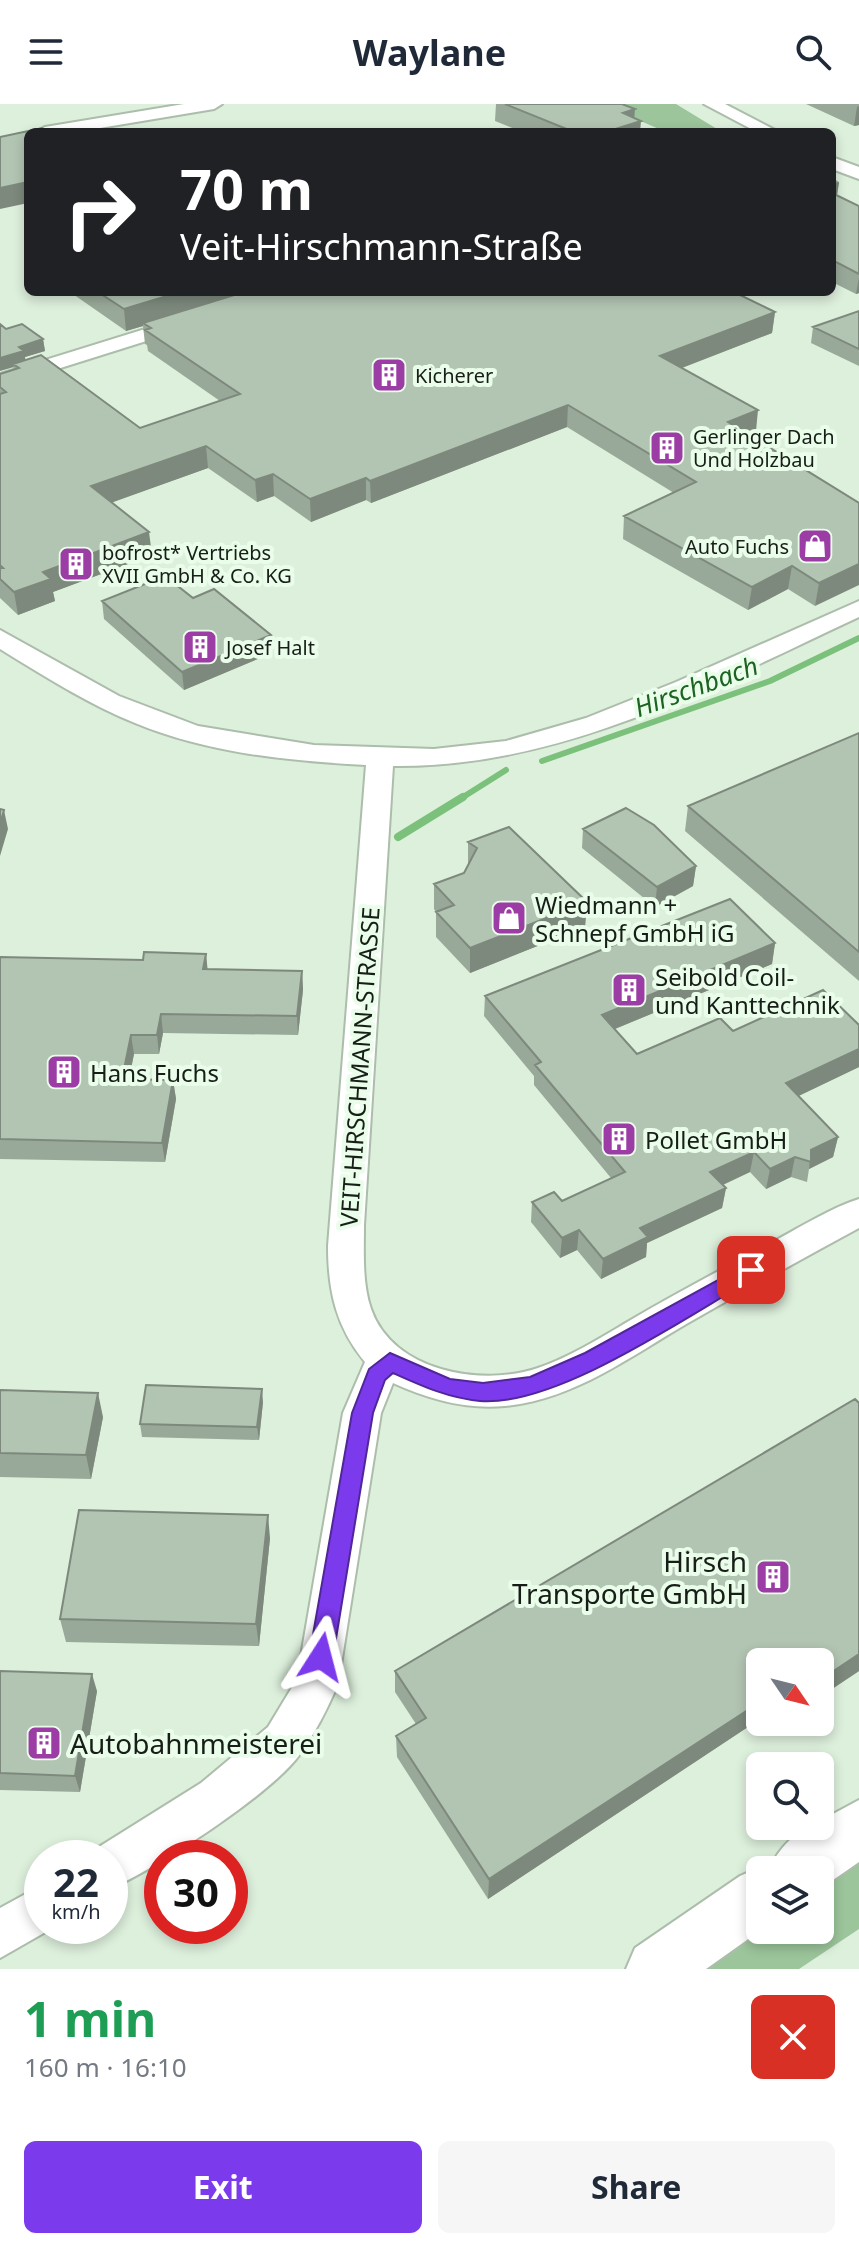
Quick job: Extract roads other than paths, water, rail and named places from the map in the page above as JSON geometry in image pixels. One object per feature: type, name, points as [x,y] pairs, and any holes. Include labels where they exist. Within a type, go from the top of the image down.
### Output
[{"type":"main road","points":[[818,1856],[859,1828]]},
{"type":"main road","points":[[656,1969],[746,1906]]},
{"type":"street","points":[[69,128],[214,104]]},
{"type":"street","points":[[712,104],[762,128]]},
{"type":"street","points":[[836,164],[859,174]]},
{"type":"street","points":[[0,381],[206,316]]},
{"type":"street","points":[[0,638],[84,688],[183,730],[274,749],[380,760],[490,751],[562,734],[707,677],[859,608]]},
{"type":"street","name":"VEIT-HIRSCHMANN-STRASSE","points":[[380,760],[381,793],[346,1225],[346,1278],[353,1311],[365,1334],[390,1362],[448,1387],[483,1392],[532,1385],[593,1359],[859,1212]]},
{"type":"street","points":[[128,1855],[217,1799],[283,1742],[317,1684],[362,1413],[376,1375],[390,1362]]},
{"type":"street","points":[[0,1935],[24,1920]]},
{"type":"waterway","name":"Hirschbach","points":[[542,761],[770,681],[859,638]]},
{"type":"waterway","name":"Hirschbach","points":[[460,799],[506,770]]},
{"type":"waterway","name":"Hirschbach","points":[[398,837],[463,797]]},
{"type":"place","name":"Kicherer","points":[[389,375]]},
{"type":"place","name":"Gerlinger Dach Und Holzbau","points":[[667,448]]},
{"type":"place","name":"Auto Fuchs","points":[[815,546]]},
{"type":"place","name":"bofrost* Vertriebs XVII GmbH & Co. KG","points":[[76,564]]},
{"type":"place","name":"Josef Halt","points":[[200,647]]},
{"type":"place","name":"Wiedmann + Schnepf GmbH iG","points":[[509,918]]},
{"type":"place","name":"Seibold Coil- und Kanttechnik","points":[[629,990]]},
{"type":"place","name":"Hans Fuchs","points":[[64,1072]]},
{"type":"place","name":"Pollet GmbH","points":[[619,1139]]},
{"type":"place","name":"Hirsch Transporte GmbH","points":[[773,1577]]},
{"type":"place","name":"Autobahnmeisterei","points":[[44,1743]]}]
